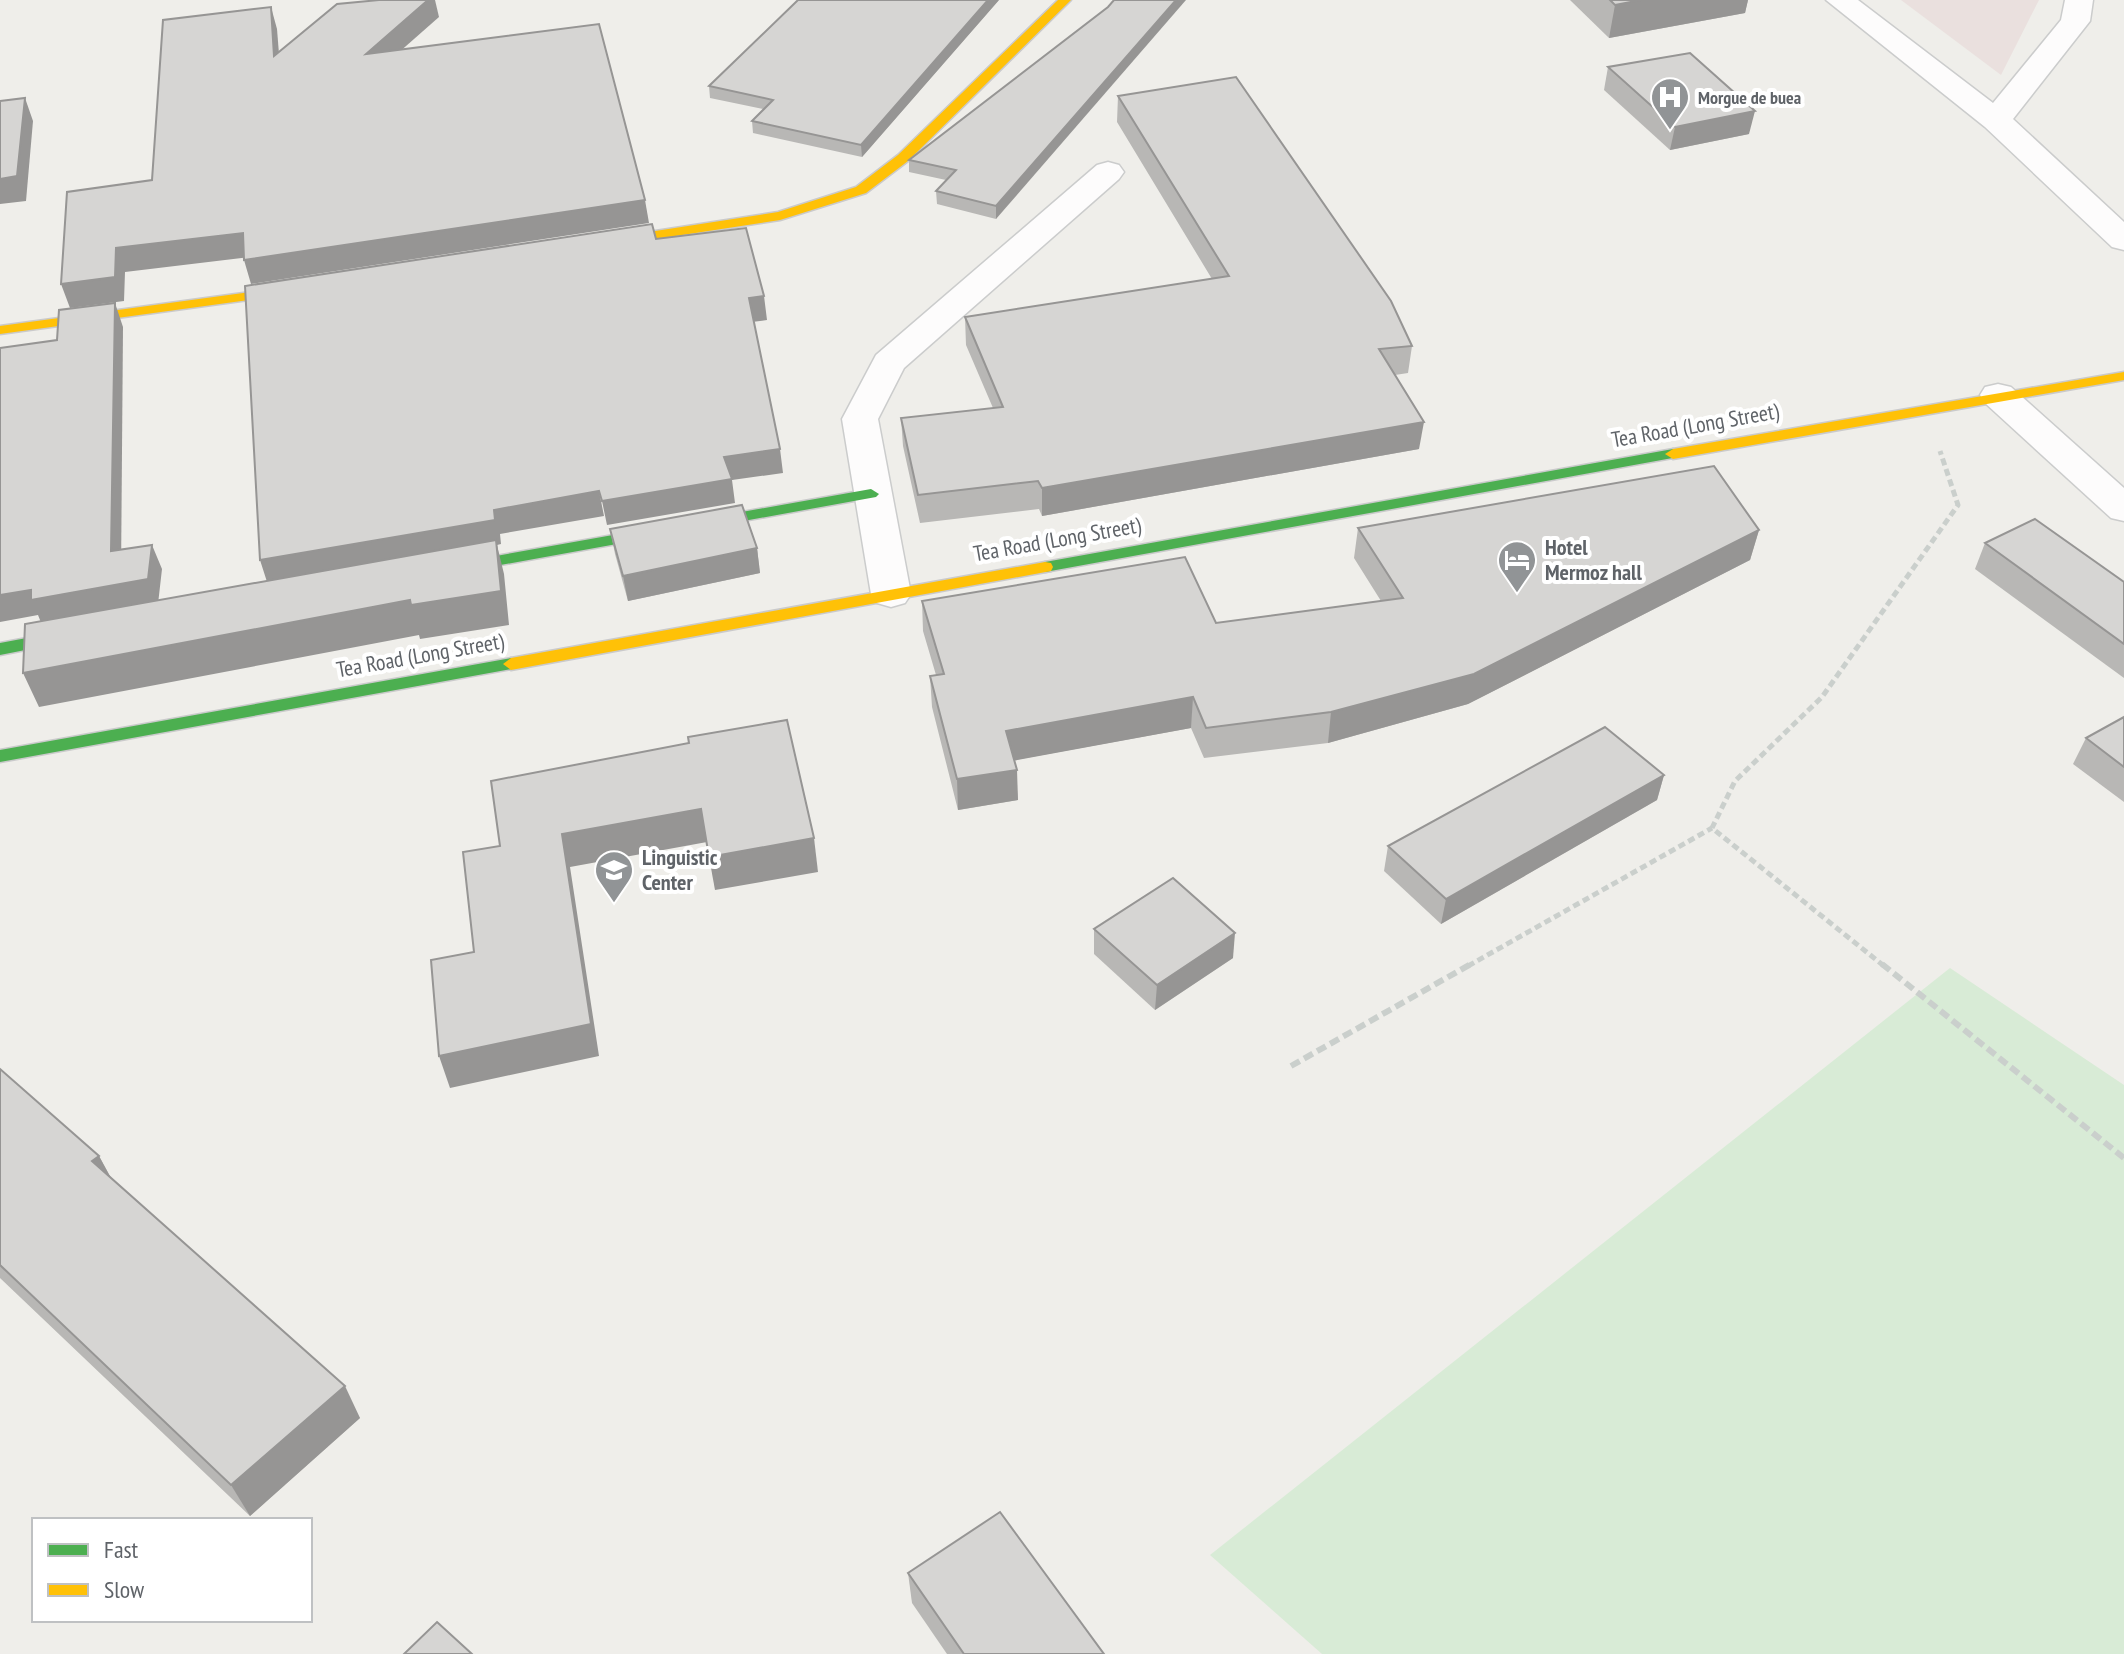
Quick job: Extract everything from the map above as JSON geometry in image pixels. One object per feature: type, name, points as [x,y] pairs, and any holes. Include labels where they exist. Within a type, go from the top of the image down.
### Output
[{"type":"main road","points":[[578,247],[780,216],[861,190],[903,158],[1065,0]]},
{"type":"main road","points":[[0,330],[329,285]]},
{"type":"main road","name":"Tea Road (Long Street)","points":[[0,756],[1998,395],[2124,376]]},
{"type":"main road","points":[[420,574],[871,494]]},
{"type":"main road","points":[[0,649],[109,629]]},
{"type":"street","points":[[1840,0],[1996,120],[2124,240]]},
{"type":"street","points":[[1996,120],[2075,21],[2079,0]]},
{"type":"street","points":[[891,594],[860,419],[889,363],[1108,172]]},
{"type":"street","points":[[1998,395],[2124,509]]},
{"type":"path","points":[[1291,1066],[1712,828],[1735,781],[1822,697],[1958,505],[1925,409]]},
{"type":"path","points":[[1712,828],[2124,1158]]},
{"type":"shaded area","points":[[1901,0],[2039,0],[2001,75]]},
{"type":"green space","points":[[1950,968],[2124,1085],[2124,1654],[1322,1654],[1210,1555]]},
{"type":"building","points":[[428,0],[366,54],[599,24],[645,200],[244,260],[243,233],[116,248],[115,277],[61,284],[67,192],[152,180],[163,20],[271,7],[274,56],[337,4]]},
{"type":"building","points":[[798,0],[988,0],[861,145],[752,121],[773,100],[709,86]]},
{"type":"building","points":[[1114,0],[1176,0],[996,206],[936,191],[956,170],[909,160]]},
{"type":"building","points":[[1610,0],[1641,0],[1615,5]]},
{"type":"building","points":[[1690,53],[1755,111],[1675,127],[1608,67]]},
{"type":"building","points":[[1236,77],[1391,301],[1412,346],[1379,349],[1424,422],[1042,488],[1038,481],[918,495],[901,418],[1003,407],[965,317],[1229,276],[1118,96]]},
{"type":"building","points":[[25,98],[17,176],[0,179],[0,101]]},
{"type":"building","points":[[652,224],[656,239],[746,228],[764,296],[749,298],[780,449],[724,457],[732,479],[602,501],[599,491],[494,510],[495,520],[260,560],[245,286]]},
{"type":"building","points":[[115,303],[111,551],[152,545],[148,579],[31,600],[31,590],[0,595],[0,348],[57,340],[59,310]]},
{"type":"building","points":[[1714,466],[1759,530],[1474,674],[1331,712],[1206,728],[1193,697],[1006,731],[1017,770],[957,779],[930,676],[944,674],[922,601],[1185,557],[1216,623],[1403,598],[1358,528]]},
{"type":"building","points":[[742,505],[757,548],[623,576],[610,529]]},
{"type":"building","points":[[2035,519],[2124,582],[2124,644],[1985,543]]},
{"type":"building","points":[[496,540],[501,591],[411,605],[410,600],[23,673],[25,624]]},
{"type":"building","points":[[2124,717],[2124,767],[2086,738]]},
{"type":"building","points":[[787,720],[814,838],[709,857],[701,809],[562,834],[591,1024],[439,1056],[431,960],[474,952],[463,852],[500,846],[491,781],[689,743],[688,737]]},
{"type":"building","points":[[1605,727],[1664,775],[1446,899],[1388,846]]},
{"type":"building","points":[[1173,878],[1235,933],[1157,985],[1094,929]]},
{"type":"building","points":[[0,1069],[99,1156],[92,1161],[345,1386],[231,1485],[0,1265]]},
{"type":"building","points":[[1000,1512],[1104,1654],[964,1654],[908,1573]]},
{"type":"building","points":[[437,1622],[472,1654],[404,1654]]},
{"type":"traffic: fast","points":[[1045,567],[1673,454]]},
{"type":"traffic: fast","points":[[440,571],[871,494]]},
{"type":"traffic: fast","points":[[0,649],[85,633]]},
{"type":"traffic: fast","points":[[0,756],[511,664]]},
{"type":"traffic: slow","points":[[597,244],[780,216],[861,190],[903,158],[1065,0]]},
{"type":"traffic: slow","points":[[0,330],[303,289]]},
{"type":"traffic: slow","points":[[1673,454],[2124,376]]},
{"type":"traffic: slow","points":[[511,664],[1045,567]]},
{"type":"place","name":"Morgue de buea","points":[[1670,131]]},
{"type":"place","name":"Hotel Mermoz hall","points":[[1517,594]]},
{"type":"place","name":"Linguistic Center","points":[[614,904]]}]
